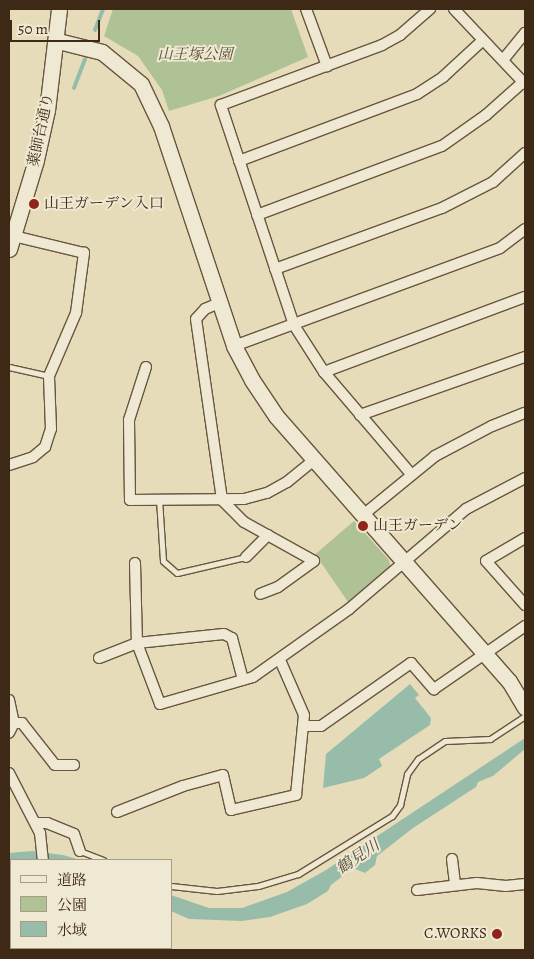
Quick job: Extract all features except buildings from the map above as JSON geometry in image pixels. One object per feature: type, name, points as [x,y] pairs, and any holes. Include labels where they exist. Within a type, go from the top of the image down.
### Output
[{"type":"street","name":"薬師台通り","points":[[11,242],[36,160],[58,41],[60,9]]},
{"type":"street","points":[[306,9],[326,66]]},
{"type":"street","points":[[411,474],[324,372],[294,325],[221,105],[382,45],[400,35],[430,9]]},
{"type":"street","points":[[257,215],[442,146],[486,116],[524,83],[454,9]]},
{"type":"street","points":[[503,60],[525,33]]},
{"type":"street","points":[[240,161],[418,94],[443,77],[483,40]]},
{"type":"street","points":[[58,41],[102,52],[141,84],[161,126],[234,346],[276,416],[486,654],[509,682],[525,708]]},
{"type":"street","points":[[275,269],[442,208],[492,182],[525,153]]},
{"type":"street","points":[[234,346],[500,248],[525,229]]},
{"type":"street","points":[[9,465],[33,457],[45,447],[52,429],[49,376],[76,313],[84,252],[11,242]]},
{"type":"street","points":[[324,372],[525,297]]},
{"type":"street","points":[[219,303],[205,309],[196,319],[222,500],[228,509],[268,536],[314,561],[278,587],[260,594]]},
{"type":"street","points":[[360,415],[525,356]]},
{"type":"street","points":[[146,367],[129,420],[130,500],[222,500],[266,493],[287,482],[314,460]]},
{"type":"street","points":[[363,515],[411,474],[462,440],[525,413]]},
{"type":"street","points":[[135,563],[138,643],[160,704],[243,680],[280,660],[349,609],[466,509],[525,478]]},
{"type":"street","points":[[246,557],[268,536]]},
{"type":"street","points":[[524,601],[486,561],[525,538]]},
{"type":"street","points":[[303,726],[321,726],[411,662],[434,689],[525,626]]},
{"type":"street","points":[[99,658],[138,643],[224,634],[232,638],[243,680]]},
{"type":"street","points":[[117,812],[183,786],[223,775],[231,810],[296,795],[304,715],[280,660]]},
{"type":"street","points":[[9,700],[11,723],[9,733]]},
{"type":"street","points":[[11,723],[22,723],[55,765],[74,765]]},
{"type":"street","points":[[9,772],[13,792],[36,824],[43,848],[43,859]]},
{"type":"street","points":[[36,824],[46,824],[74,834],[80,851]]},
{"type":"street","points":[[452,859],[455,886]]},
{"type":"street","points":[[417,890],[477,882],[506,886],[525,884]]},
{"type":"lane","points":[[9,367],[49,376]]},
{"type":"lane","points":[[159,499],[163,561],[176,573],[246,557]]},
{"type":"lane","points":[[172,886],[217,891],[238,889],[281,880],[304,871],[392,816],[400,804],[407,774],[418,759],[445,741],[490,739],[525,716]]},
{"type":"lane","points":[[80,851],[100,859]]},
{"type":"green space","name":"山王塚公園","points":[[113,9],[291,9],[308,57],[219,96],[169,111],[162,90],[138,56],[104,36]]},
{"type":"green space","points":[[354,521],[389,560],[390,566],[348,602],[322,564],[312,557]]},
{"type":"water","points":[[410,684],[419,695],[415,698],[431,718],[430,725],[379,759],[382,766],[364,778],[323,788],[326,754]]},
{"type":"water","name":"鶴見川","points":[[525,738],[525,749],[493,776],[478,782],[476,787],[413,828],[377,856],[375,865],[365,873],[353,868],[331,885],[328,891],[307,904],[270,917],[242,921],[189,919],[172,911],[172,895],[209,908],[242,908],[287,892],[326,870]]},
{"type":"water","points":[[32,851],[63,855],[77,859],[10,859],[9,863],[9,853]]},
{"type":"waterway","points":[[95,30],[103,9]]},
{"type":"waterway","points":[[74,88],[85,59]]},
{"type":"place","name":"山王ガーデン入口","points":[[34,204]]},
{"type":"place","name":"山王ガーデン","points":[[363,526]]},
{"type":"place","name":"C.WORKS","points":[[497,934]]}]
